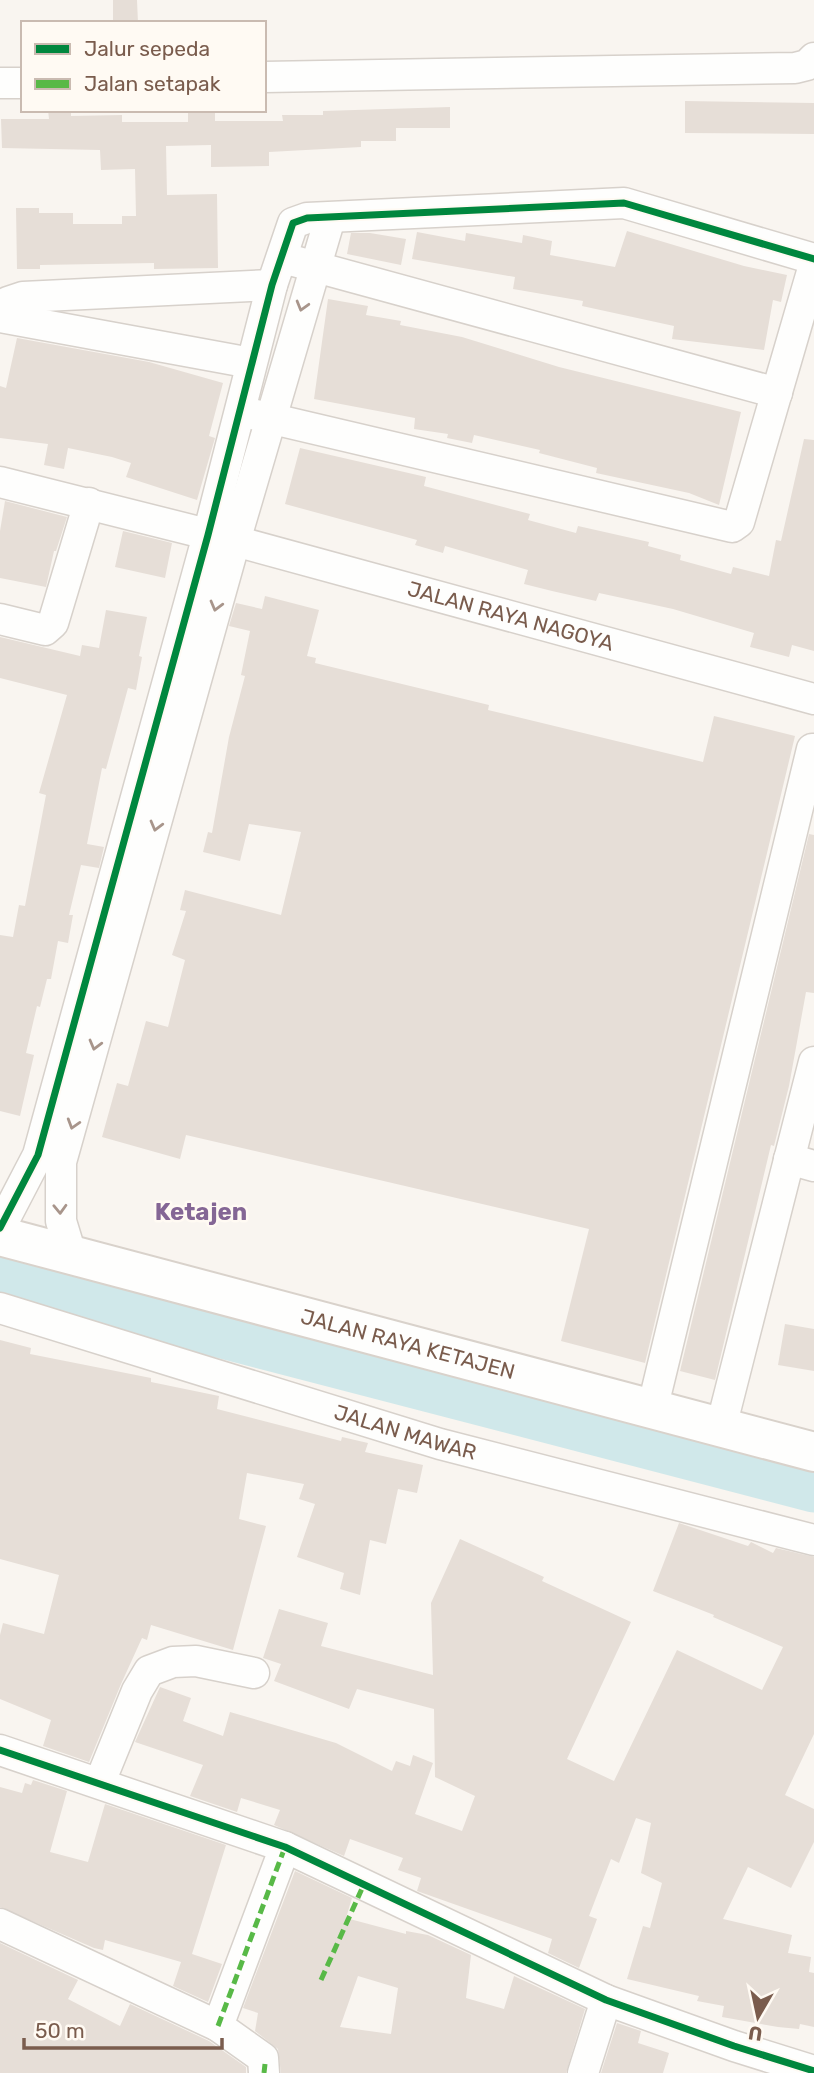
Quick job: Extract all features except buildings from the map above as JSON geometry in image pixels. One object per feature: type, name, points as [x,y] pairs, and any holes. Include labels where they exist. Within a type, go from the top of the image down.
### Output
[{"type":"street","points":[[266,77],[795,68],[807,65],[814,58]]},
{"type":"street","points":[[0,83],[21,83]]},
{"type":"street","points":[[221,538],[239,411],[276,271],[293,223],[307,218],[624,203],[814,259]]},
{"type":"street","points":[[0,1228],[50,1158],[221,538],[270,418],[330,218]]},
{"type":"street","points":[[239,411],[732,527],[739,522],[814,265]]},
{"type":"street","points":[[0,309],[8,302],[23,297],[314,266],[777,393]]},
{"type":"street","points":[[0,317],[251,363]]},
{"type":"street","name":"JALAN RAYA NAGOYA","points":[[0,482],[221,538],[814,699]]},
{"type":"street","points":[[0,619],[46,630],[53,623],[89,503]]},
{"type":"street","points":[[652,1410],[813,749]]},
{"type":"street","points":[[721,1427],[802,1163],[814,1062]]},
{"type":"street","points":[[50,1158],[61,1222],[71,1254]]},
{"type":"street","name":"JALAN RAYA KETAJEN","points":[[0,1236],[814,1452]]},
{"type":"street","name":"JALAN MAWAR","points":[[0,1308],[440,1444],[814,1539]]},
{"type":"street","points":[[100,1782],[136,1691],[149,1671],[173,1662],[196,1661],[254,1673]]},
{"type":"street","points":[[0,1750],[285,1847],[606,2000],[734,2046],[814,2071]]},
{"type":"street","points":[[218,2026],[285,1847]]},
{"type":"street","points":[[0,1924],[218,2026],[263,2059],[264,2073]]},
{"type":"street","points":[[583,2073],[606,2000]]},
{"type":"waterway","points":[[0,1277],[814,1489]]},
{"type":"marked path","points":[[218,2026],[285,1847]]},
{"type":"marked path","points":[[321,1980],[364,1884]]},
{"type":"marked path","points":[[264,2073],[265,2064]]},
{"type":"cycle path","points":[[0,1228],[38,1155],[208,535],[272,285],[293,223],[307,218],[624,203],[814,259]]},
{"type":"cycle path","points":[[0,1750],[285,1847],[606,2000],[734,2046],[814,2071]]},
{"type":"district","name":"Ketajen","points":[[201,1212]]}]
